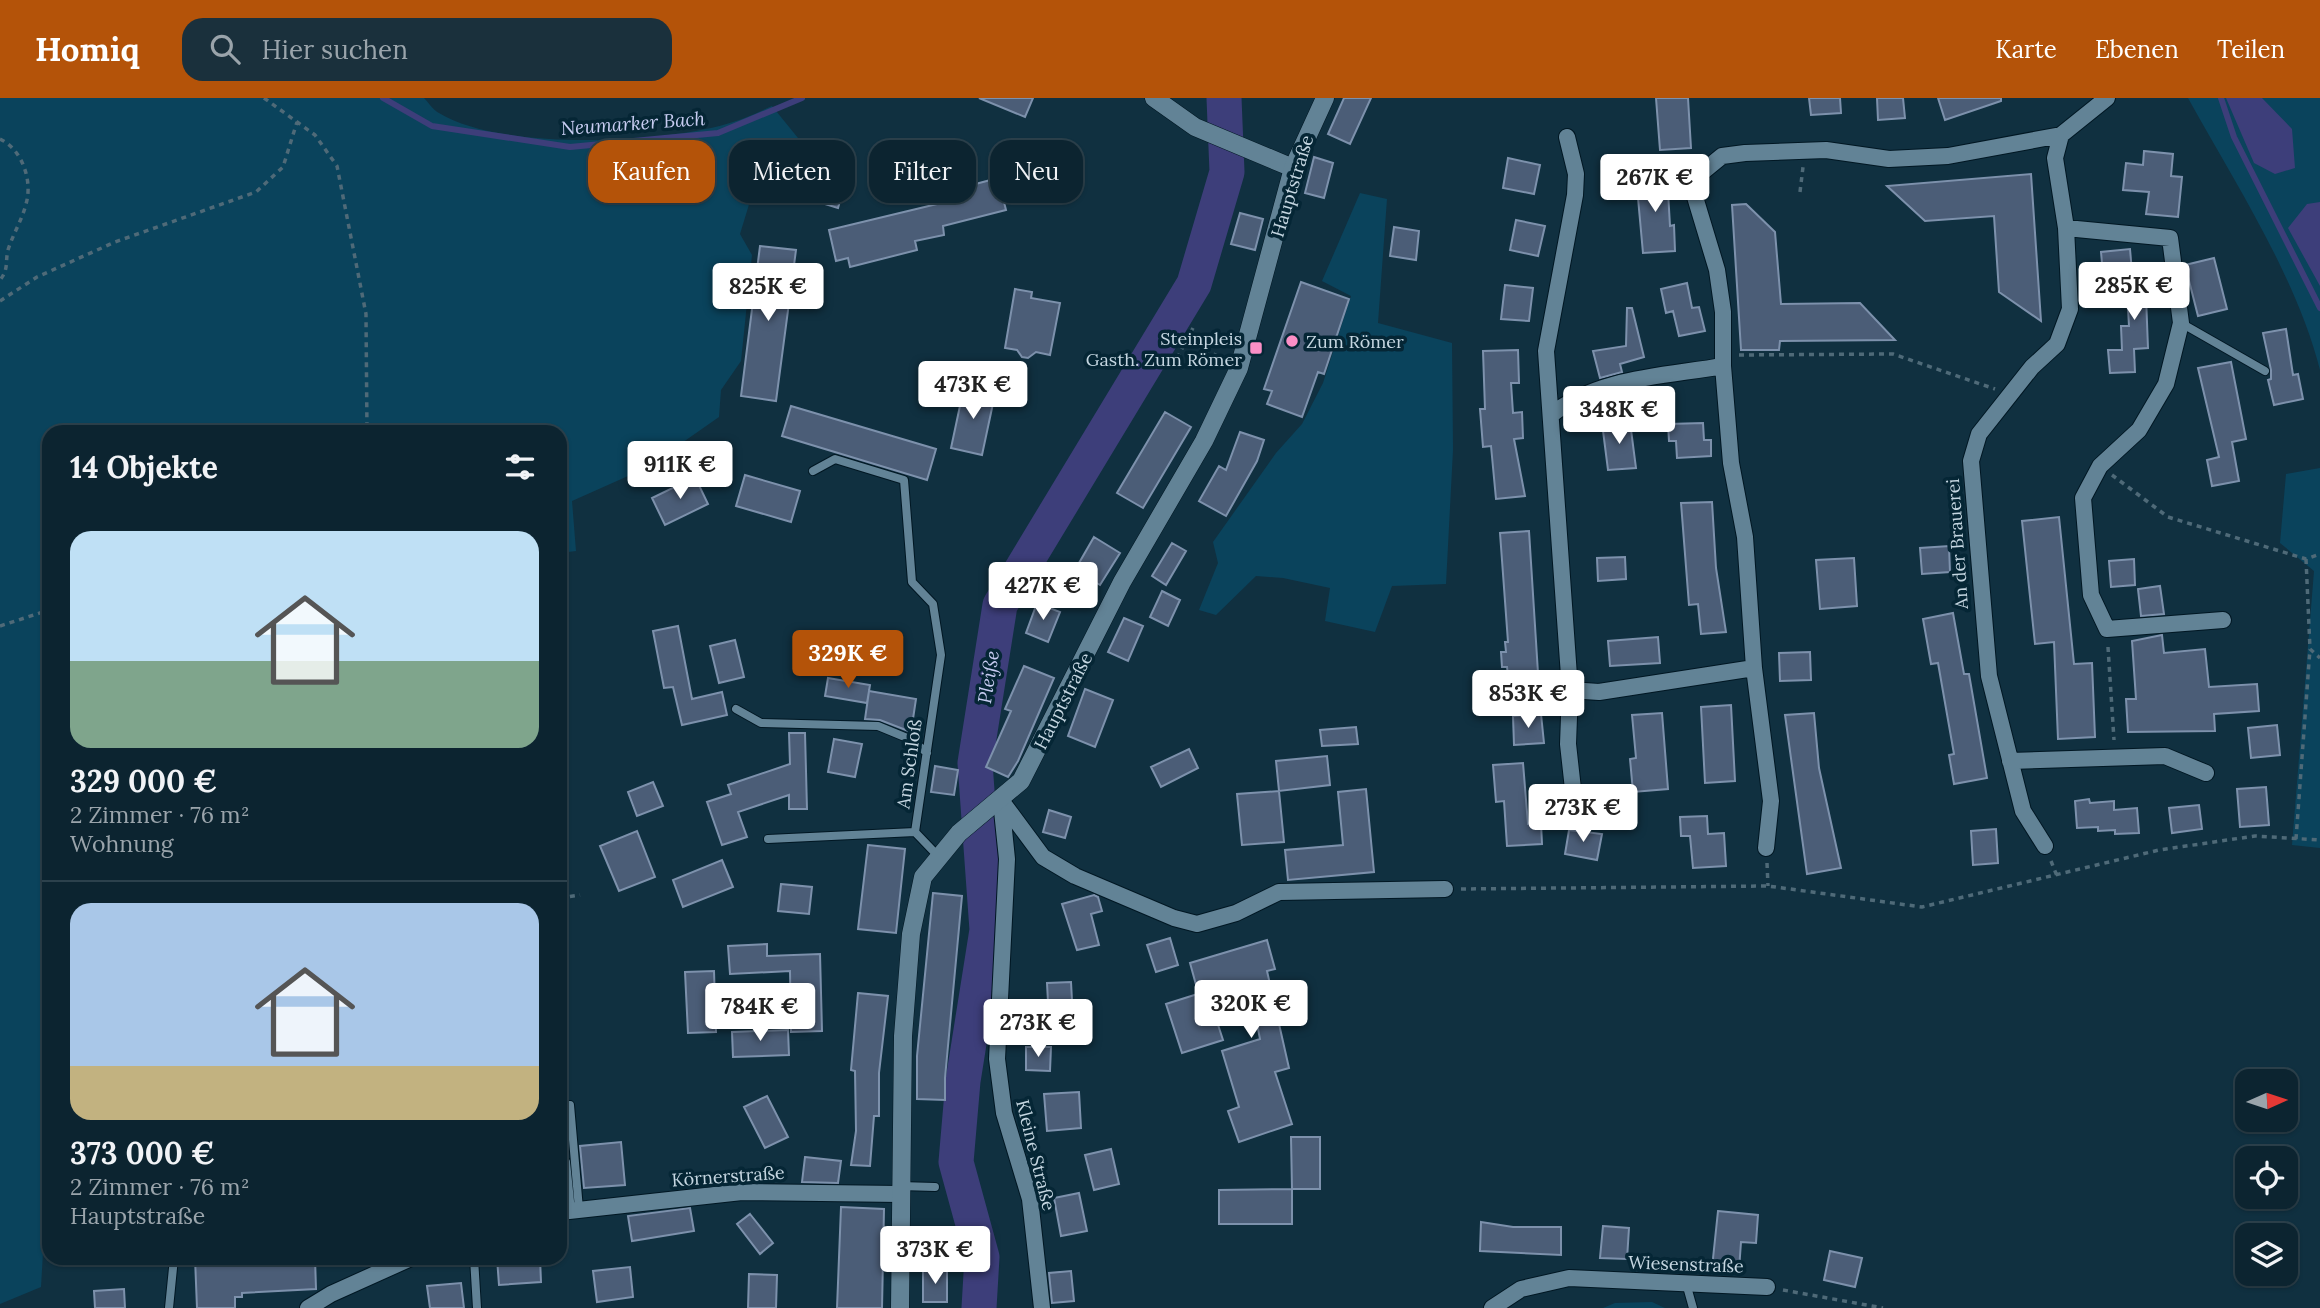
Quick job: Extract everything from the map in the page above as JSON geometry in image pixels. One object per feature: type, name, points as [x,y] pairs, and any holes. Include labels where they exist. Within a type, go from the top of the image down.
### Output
[{"type":"main road","points":[[1154,98],[1195,127],[1293,169]]},
{"type":"main road","name":"Hauptstraße","points":[[900,1308],[903,1036],[911,934],[923,877],[959,833],[1021,781],[1122,582],[1204,441],[1239,368],[1293,169],[1325,98]]},
{"type":"street","points":[[1766,848],[1770,801],[1754,668],[1745,537],[1731,463],[1723,360],[1723,312],[1717,270],[1695,197],[1700,174],[1722,156],[1826,150],[1889,159],[1948,156],[2061,135],[2107,98]]},
{"type":"street","name":"An der Brauerei","points":[[2045,846],[2023,811],[1989,676],[1970,461],[1979,434],[2032,367],[2057,344],[2070,309],[2066,228],[2055,158],[2061,135]]},
{"type":"street","points":[[1567,136],[1576,174],[1575,195],[1546,351],[1570,690],[1567,744],[1573,789]]},
{"type":"street","points":[[2066,228],[2170,238],[2181,323],[2166,384],[2139,430],[2099,466],[2083,498],[2091,595],[2107,629],[2223,620]]},
{"type":"street","points":[[1551,415],[1569,400],[1621,382],[1723,360]]},
{"type":"street","points":[[1570,690],[1600,692],[1754,668]]},
{"type":"street","points":[[2010,761],[2165,756],[2206,773]]},
{"type":"street","points":[[996,804],[1043,857],[1075,876],[1174,918],[1197,923],[1236,914],[1279,892],[1445,889]]},
{"type":"street","name":"Kleine Straße","points":[[996,804],[1007,859],[997,1059],[1004,1113],[1030,1199],[1042,1308]]},
{"type":"street","name":"Körnerstraße","points":[[570,1211],[742,1192],[900,1190]]},
{"type":"street","points":[[308,1308],[340,1289],[395,1265]]},
{"type":"street","name":"Wiesenstraße","points":[[1492,1308],[1521,1289],[1569,1278],[1767,1287]]},
{"type":"lane","points":[[2181,323],[2265,371]]},
{"type":"lane","name":"Am Schloß","points":[[813,471],[835,459],[904,480],[912,582],[933,604],[941,655],[915,831],[938,856]]},
{"type":"lane","points":[[736,709],[761,723],[878,726],[912,740],[927,753]]},
{"type":"lane","points":[[768,839],[915,831]]},
{"type":"lane","points":[[570,1105],[570,1211]]},
{"type":"lane","points":[[567,1174],[570,1211]]},
{"type":"lane","points":[[900,1190],[935,1187]]},
{"type":"lane","points":[[901,1245],[934,1242]]},
{"type":"lane","points":[[169,1308],[173,1265]]},
{"type":"lane","points":[[474,1265],[477,1308]]},
{"type":"lane","points":[[1686,1283],[1693,1308]]},
{"type":"path","points":[[264,98],[315,135],[337,166],[366,314],[367,425]]},
{"type":"path","points":[[0,301],[37,276],[115,242],[257,192],[283,167],[297,122]]},
{"type":"path","points":[[0,139],[16,150],[23,163],[28,201],[7,253],[8,270],[0,280]]},
{"type":"path","points":[[1800,192],[1805,151]]},
{"type":"path","points":[[1177,358],[1193,328]]},
{"type":"path","points":[[1187,340],[1239,368]]},
{"type":"path","points":[[1723,360],[1893,354],[2011,394]]},
{"type":"path","points":[[2099,466],[2168,517],[2252,545],[2306,559],[2320,554]]},
{"type":"path","points":[[2296,839],[2310,649],[2306,559]]},
{"type":"path","points":[[0,626],[42,612]]},
{"type":"path","points":[[2107,629],[2115,756]]},
{"type":"path","points":[[2310,649],[2320,658]]},
{"type":"path","points":[[1445,889],[1768,886],[1922,906],[2159,850],[2255,836],[2320,840]]},
{"type":"path","points":[[567,897],[580,895]]},
{"type":"path","name":"Wiesenstraße","points":[[1767,1287],[1883,1308]]},
{"type":"shaded area","points":[[0,98],[424,98],[437,112],[466,125],[501,134],[584,140],[627,139],[704,129],[738,120],[772,106],[798,138],[796,140],[729,140],[729,203],[749,203],[740,234],[752,255],[741,361],[721,390],[719,417],[646,468],[572,501],[576,551],[567,552],[567,425],[42,425],[41,1287],[0,1304]]},
{"type":"shaded area","points":[[2188,98],[2320,98],[2320,370],[2296,300],[2280,265]]},
{"type":"shaded area","points":[[2226,98],[2262,98],[2292,129],[2295,168],[2275,174],[2254,163]]},
{"type":"shaded area","points":[[1360,193],[1387,199],[1378,323],[1452,343],[1453,450],[1446,584],[1392,586],[1375,632],[1325,621],[1330,588],[1283,578],[1256,576],[1216,615],[1199,610],[1218,563],[1213,542],[1276,453],[1302,424],[1323,383],[1351,296],[1322,281]]},
{"type":"shaded area","points":[[2320,202],[2320,286],[2288,228],[2307,204]]},
{"type":"shaded area","points":[[2320,468],[2320,848],[2292,845],[2314,571],[2280,543],[2286,474]]},
{"type":"shaded area","points":[[1652,1302],[1665,1308],[1603,1308],[1615,1303]]},
{"type":"building","points":[[979,98],[1033,98],[1025,117]]},
{"type":"building","points":[[1344,98],[1371,98],[1350,144],[1328,134]]},
{"type":"building","points":[[1656,98],[1688,98],[1691,148],[1660,150]]},
{"type":"building","points":[[1809,98],[1840,98],[1841,113],[1811,115]]},
{"type":"building","points":[[1877,98],[1903,98],[1905,118],[1878,120]]},
{"type":"building","points":[[1938,98],[2001,98],[2001,101],[1945,120]]},
{"type":"building","points":[[2144,151],[2173,154],[2171,176],[2182,177],[2178,217],[2146,214],[2149,192],[2123,190],[2126,163],[2143,165]]},
{"type":"building","points":[[1314,157],[1333,163],[1324,198],[1305,193]]},
{"type":"building","points":[[1508,158],[1540,165],[1534,194],[1503,188]]},
{"type":"building","points":[[1667,174],[1670,226],[1674,225],[1675,251],[1643,253],[1636,176]]},
{"type":"building","points":[[2031,174],[2041,321],[1999,292],[1994,216],[1925,221],[1887,186]]},
{"type":"building","points":[[990,180],[990,203],[1004,203],[1006,210],[943,226],[944,235],[915,241],[917,250],[850,267],[848,258],[836,261],[829,230],[937,203],[976,203],[976,184]]},
{"type":"building","points":[[822,203],[839,203],[838,208]]},
{"type":"building","points":[[1746,204],[1775,232],[1781,304],[1860,303],[1895,340],[1780,341],[1779,350],[1741,350],[1732,205]]},
{"type":"building","points":[[1240,213],[1263,219],[1255,250],[1231,244]]},
{"type":"building","points":[[1516,220],[1545,226],[1538,256],[1510,250]]},
{"type":"building","points":[[1394,227],[1419,231],[1416,260],[1390,256]]},
{"type":"building","points":[[760,246],[796,250],[776,401],[741,396]]},
{"type":"building","points":[[2130,249],[2132,272],[2103,274],[2101,252]]},
{"type":"building","points":[[2214,258],[2227,309],[2198,316],[2185,265]]},
{"type":"building","points":[[2155,271],[2156,296],[2146,296],[2148,348],[2134,349],[2135,372],[2110,373],[2108,350],[2122,350],[2121,326],[2129,326],[2126,272]]},
{"type":"building","points":[[1301,282],[1349,299],[1324,374],[1318,372],[1302,417],[1267,404],[1272,391],[1264,389]]},
{"type":"building","points":[[1687,283],[1692,308],[1699,307],[1705,331],[1679,336],[1673,311],[1666,313],[1661,289]]},
{"type":"building","points":[[1505,285],[1533,288],[1529,321],[1501,319]]},
{"type":"building","points":[[1015,289],[1032,292],[1031,298],[1060,303],[1050,355],[1036,352],[1028,358],[1022,357],[1017,350],[1005,348]]},
{"type":"building","points":[[1627,308],[1632,308],[1644,357],[1620,364],[1622,372],[1600,378],[1593,351],[1626,346]]},
{"type":"building","points":[[2286,329],[2293,375],[2298,374],[2303,399],[2274,405],[2268,380],[2271,379],[2271,370],[2263,333]]},
{"type":"building","points":[[1518,350],[1519,383],[1511,383],[1513,413],[1522,412],[1523,438],[1514,439],[1525,496],[1496,499],[1491,446],[1483,447],[1480,409],[1485,409],[1483,351]]},
{"type":"building","points":[[2231,362],[2246,439],[2232,442],[2239,481],[2212,486],[2207,460],[2219,457],[2198,368]]},
{"type":"building","points":[[964,387],[995,394],[982,455],[951,448]]},
{"type":"building","points":[[791,406],[936,449],[927,480],[782,436]]},
{"type":"building","points":[[1165,412],[1191,427],[1143,508],[1117,493]]},
{"type":"building","points":[[1630,422],[1636,468],[1608,470],[1602,423]]},
{"type":"building","points":[[1703,423],[1704,440],[1711,440],[1711,456],[1677,458],[1676,441],[1669,441],[1668,424]]},
{"type":"building","points":[[1240,432],[1264,440],[1257,461],[1226,516],[1199,501],[1219,466],[1226,470]]},
{"type":"building","points":[[745,475],[800,491],[791,522],[736,506]]},
{"type":"building","points":[[695,477],[708,504],[665,525],[652,498]]},
{"type":"building","points":[[1712,502],[1716,568],[1726,632],[1701,634],[1698,604],[1689,605],[1681,503]]},
{"type":"building","points":[[2059,517],[2074,664],[2092,663],[2095,737],[2058,739],[2054,642],[2035,644],[2022,521]]},
{"type":"building","points":[[1529,531],[1538,673],[1508,675],[1507,667],[1502,667],[1501,652],[1506,652],[1505,642],[1508,642],[1500,533]]},
{"type":"building","points":[[1094,537],[1120,553],[1100,585],[1075,570]]},
{"type":"building","points":[[1172,543],[1186,551],[1166,585],[1152,576]]},
{"type":"building","points":[[1949,546],[1950,572],[1922,574],[1920,548]]},
{"type":"building","points":[[1625,557],[1626,579],[1598,581],[1597,558]]},
{"type":"building","points":[[1854,558],[1857,606],[1820,609],[1816,560]]},
{"type":"building","points":[[2134,559],[2135,585],[2111,587],[2109,561]]},
{"type":"building","points":[[2160,586],[2164,614],[2141,616],[2138,589]]},
{"type":"building","points":[[1162,591],[1180,600],[1168,626],[1150,617]]},
{"type":"building","points":[[1037,603],[1060,612],[1048,642],[1026,633]]},
{"type":"building","points":[[1953,613],[1964,674],[1969,674],[1987,778],[1954,784],[1949,755],[1954,754],[1938,663],[1931,664],[1923,619]]},
{"type":"building","points":[[1124,618],[1143,626],[1128,661],[1108,652]]},
{"type":"building","points":[[678,626],[692,699],[722,692],[727,715],[682,725],[673,687],[664,688],[653,631]]},
{"type":"building","points":[[2162,635],[2164,653],[2205,649],[2209,687],[2257,684],[2259,711],[2214,714],[2215,731],[2128,732],[2126,699],[2136,699],[2132,641]]},
{"type":"building","points":[[1658,637],[1660,663],[1610,666],[1608,641]]},
{"type":"building","points":[[735,640],[744,677],[719,683],[710,646]]},
{"type":"building","points":[[1810,652],[1811,680],[1780,681],[1779,653]]},
{"type":"building","points":[[1024,666],[1054,678],[1018,761],[1008,777],[986,767],[1011,711],[1005,709]]},
{"type":"building","points":[[828,678],[870,685],[867,703],[825,696]]},
{"type":"building","points":[[1085,689],[1113,700],[1095,747],[1068,736]]},
{"type":"building","points":[[869,691],[916,699],[911,732],[880,720],[865,719]]},
{"type":"building","points":[[1731,705],[1735,781],[1705,783],[1701,707]]},
{"type":"building","points":[[1662,713],[1668,789],[1633,792],[1630,759],[1636,758],[1632,715]]},
{"type":"building","points":[[1814,713],[1819,768],[1841,868],[1807,874],[1785,715]]},
{"type":"building","points":[[1541,714],[1544,743],[1514,745],[1513,716]]},
{"type":"building","points":[[2277,725],[2280,755],[2251,758],[2248,728]]},
{"type":"building","points":[[1356,727],[1358,744],[1322,746],[1320,730]]},
{"type":"building","points":[[789,733],[805,733],[807,809],[789,809],[789,795],[738,812],[747,837],[722,845],[707,802],[731,794],[728,785],[790,764]]},
{"type":"building","points":[[834,739],[862,744],[855,777],[828,772]]},
{"type":"building","points":[[1189,749],[1198,768],[1161,787],[1151,767]]},
{"type":"building","points":[[1327,756],[1330,785],[1279,791],[1276,761]]},
{"type":"building","points":[[1523,763],[1528,824],[1541,823],[1542,844],[1507,846],[1504,801],[1496,802],[1493,765]]},
{"type":"building","points":[[935,766],[958,770],[954,795],[931,792]]},
{"type":"building","points":[[653,782],[663,806],[637,816],[628,792]]},
{"type":"building","points":[[2266,787],[2269,825],[2240,827],[2237,789]]},
{"type":"building","points":[[1366,789],[1374,872],[1288,880],[1285,850],[1343,845],[1338,792]]},
{"type":"building","points":[[1279,791],[1284,842],[1242,845],[1237,794]]},
{"type":"building","points":[[2089,799],[2090,803],[2114,801],[2114,810],[2137,808],[2139,833],[2115,834],[2115,830],[2098,831],[2098,827],[2077,828],[2075,801]]},
{"type":"building","points":[[2199,805],[2202,829],[2172,833],[2169,808]]},
{"type":"building","points":[[1049,810],[1071,817],[1065,838],[1043,832]]},
{"type":"building","points":[[1707,816],[1708,834],[1724,833],[1726,866],[1693,868],[1690,836],[1681,836],[1680,817]]},
{"type":"building","points":[[1996,829],[1998,863],[1973,865],[1971,831]]},
{"type":"building","points":[[1569,830],[1602,834],[1597,860],[1565,854]]},
{"type":"building","points":[[637,831],[655,877],[619,891],[600,846]]},
{"type":"building","points":[[868,845],[905,849],[896,933],[858,929]]},
{"type":"building","points":[[722,860],[733,887],[683,907],[673,880]]},
{"type":"building","points":[[781,884],[812,887],[809,914],[778,911]]},
{"type":"building","points":[[933,893],[962,896],[945,1100],[917,1099],[917,1056]]},
{"type":"building","points":[[1094,895],[1098,897],[1102,911],[1091,914],[1099,945],[1077,950],[1062,904]]},
{"type":"building","points":[[1170,938],[1178,965],[1156,972],[1147,945]]},
{"type":"building","points":[[1267,940],[1275,969],[1267,971],[1289,1068],[1275,1072],[1292,1124],[1239,1142],[1228,1111],[1239,1107],[1222,1051],[1260,1039],[1250,988],[1241,991],[1234,983],[1198,992],[1190,963]]},
{"type":"building","points":[[767,944],[767,956],[820,954],[822,1031],[791,1032],[790,971],[730,974],[728,946]]},
{"type":"building","points":[[714,971],[716,1032],[688,1033],[685,972]]},
{"type":"building","points":[[1071,982],[1073,1019],[1049,1021],[1047,983]]},
{"type":"building","points":[[1207,991],[1223,1040],[1182,1053],[1166,1004]]},
{"type":"building","points":[[858,993],[888,996],[879,1073],[879,1116],[874,1116],[870,1166],[851,1165],[856,1131],[855,1071],[851,1070]]},
{"type":"building","points":[[788,1030],[789,1055],[733,1057],[732,1032]]},
{"type":"building","points":[[1026,1047],[1051,1047],[1050,1071],[1026,1070]]},
{"type":"building","points":[[1079,1092],[1081,1128],[1047,1131],[1044,1094]]},
{"type":"building","points":[[767,1096],[788,1137],[765,1148],[744,1107]]},
{"type":"building","points":[[1291,1137],[1320,1137],[1320,1189],[1292,1189]]},
{"type":"building","points":[[621,1142],[625,1185],[584,1188],[580,1146]]},
{"type":"building","points":[[1111,1149],[1119,1184],[1094,1190],[1085,1155]]},
{"type":"building","points":[[805,1157],[841,1161],[838,1183],[802,1182]]},
{"type":"building","points":[[1292,1189],[1292,1224],[1219,1224],[1219,1190]]},
{"type":"building","points":[[1079,1193],[1087,1231],[1061,1236],[1054,1198]]},
{"type":"building","points":[[841,1207],[884,1209],[882,1308],[837,1308]]},
{"type":"building","points":[[690,1208],[694,1231],[632,1241],[628,1216]]},
{"type":"building","points":[[1718,1211],[1758,1215],[1756,1243],[1741,1242],[1739,1270],[1712,1268]]},
{"type":"building","points":[[750,1214],[773,1243],[760,1254],[737,1224]]},
{"type":"building","points":[[1481,1222],[1513,1227],[1561,1227],[1561,1255],[1480,1251]]},
{"type":"building","points":[[1603,1226],[1629,1228],[1627,1259],[1600,1258]]},
{"type":"building","points":[[1830,1251],[1862,1258],[1855,1287],[1824,1280]]},
{"type":"building","points":[[195,1265],[315,1265],[316,1289],[242,1293],[242,1297],[235,1297],[235,1308],[197,1308]]},
{"type":"building","points":[[498,1265],[540,1265],[541,1282],[499,1285]]},
{"type":"building","points":[[630,1267],[633,1297],[597,1302],[593,1271]]},
{"type":"building","points":[[923,1270],[947,1270],[947,1302],[923,1302]]},
{"type":"building","points":[[1071,1271],[1074,1301],[1052,1303],[1049,1273]]},
{"type":"building","points":[[749,1274],[777,1275],[776,1308],[748,1308]]},
{"type":"building","points":[[461,1283],[464,1308],[430,1308],[427,1286]]},
{"type":"building","points":[[124,1289],[125,1308],[95,1308],[94,1291]]},
{"type":"waterway","name":"Neumarker Bach","points":[[383,98],[432,126],[570,147],[718,133],[802,98]]},
{"type":"waterway","name":"Pleiße","points":[[979,1308],[982,1257],[956,1162],[963,1081],[987,930],[975,763],[1000,605],[1194,284],[1227,172],[1224,98]]},
{"type":"waterway","points":[[2221,98],[2234,137],[2320,308]]},
{"type":"place","name":"Zum Römer","points":[[1292,341]]},
{"type":"place","name":"Steinpleis Gasth. Zum Römer","points":[[1256,348]]}]
